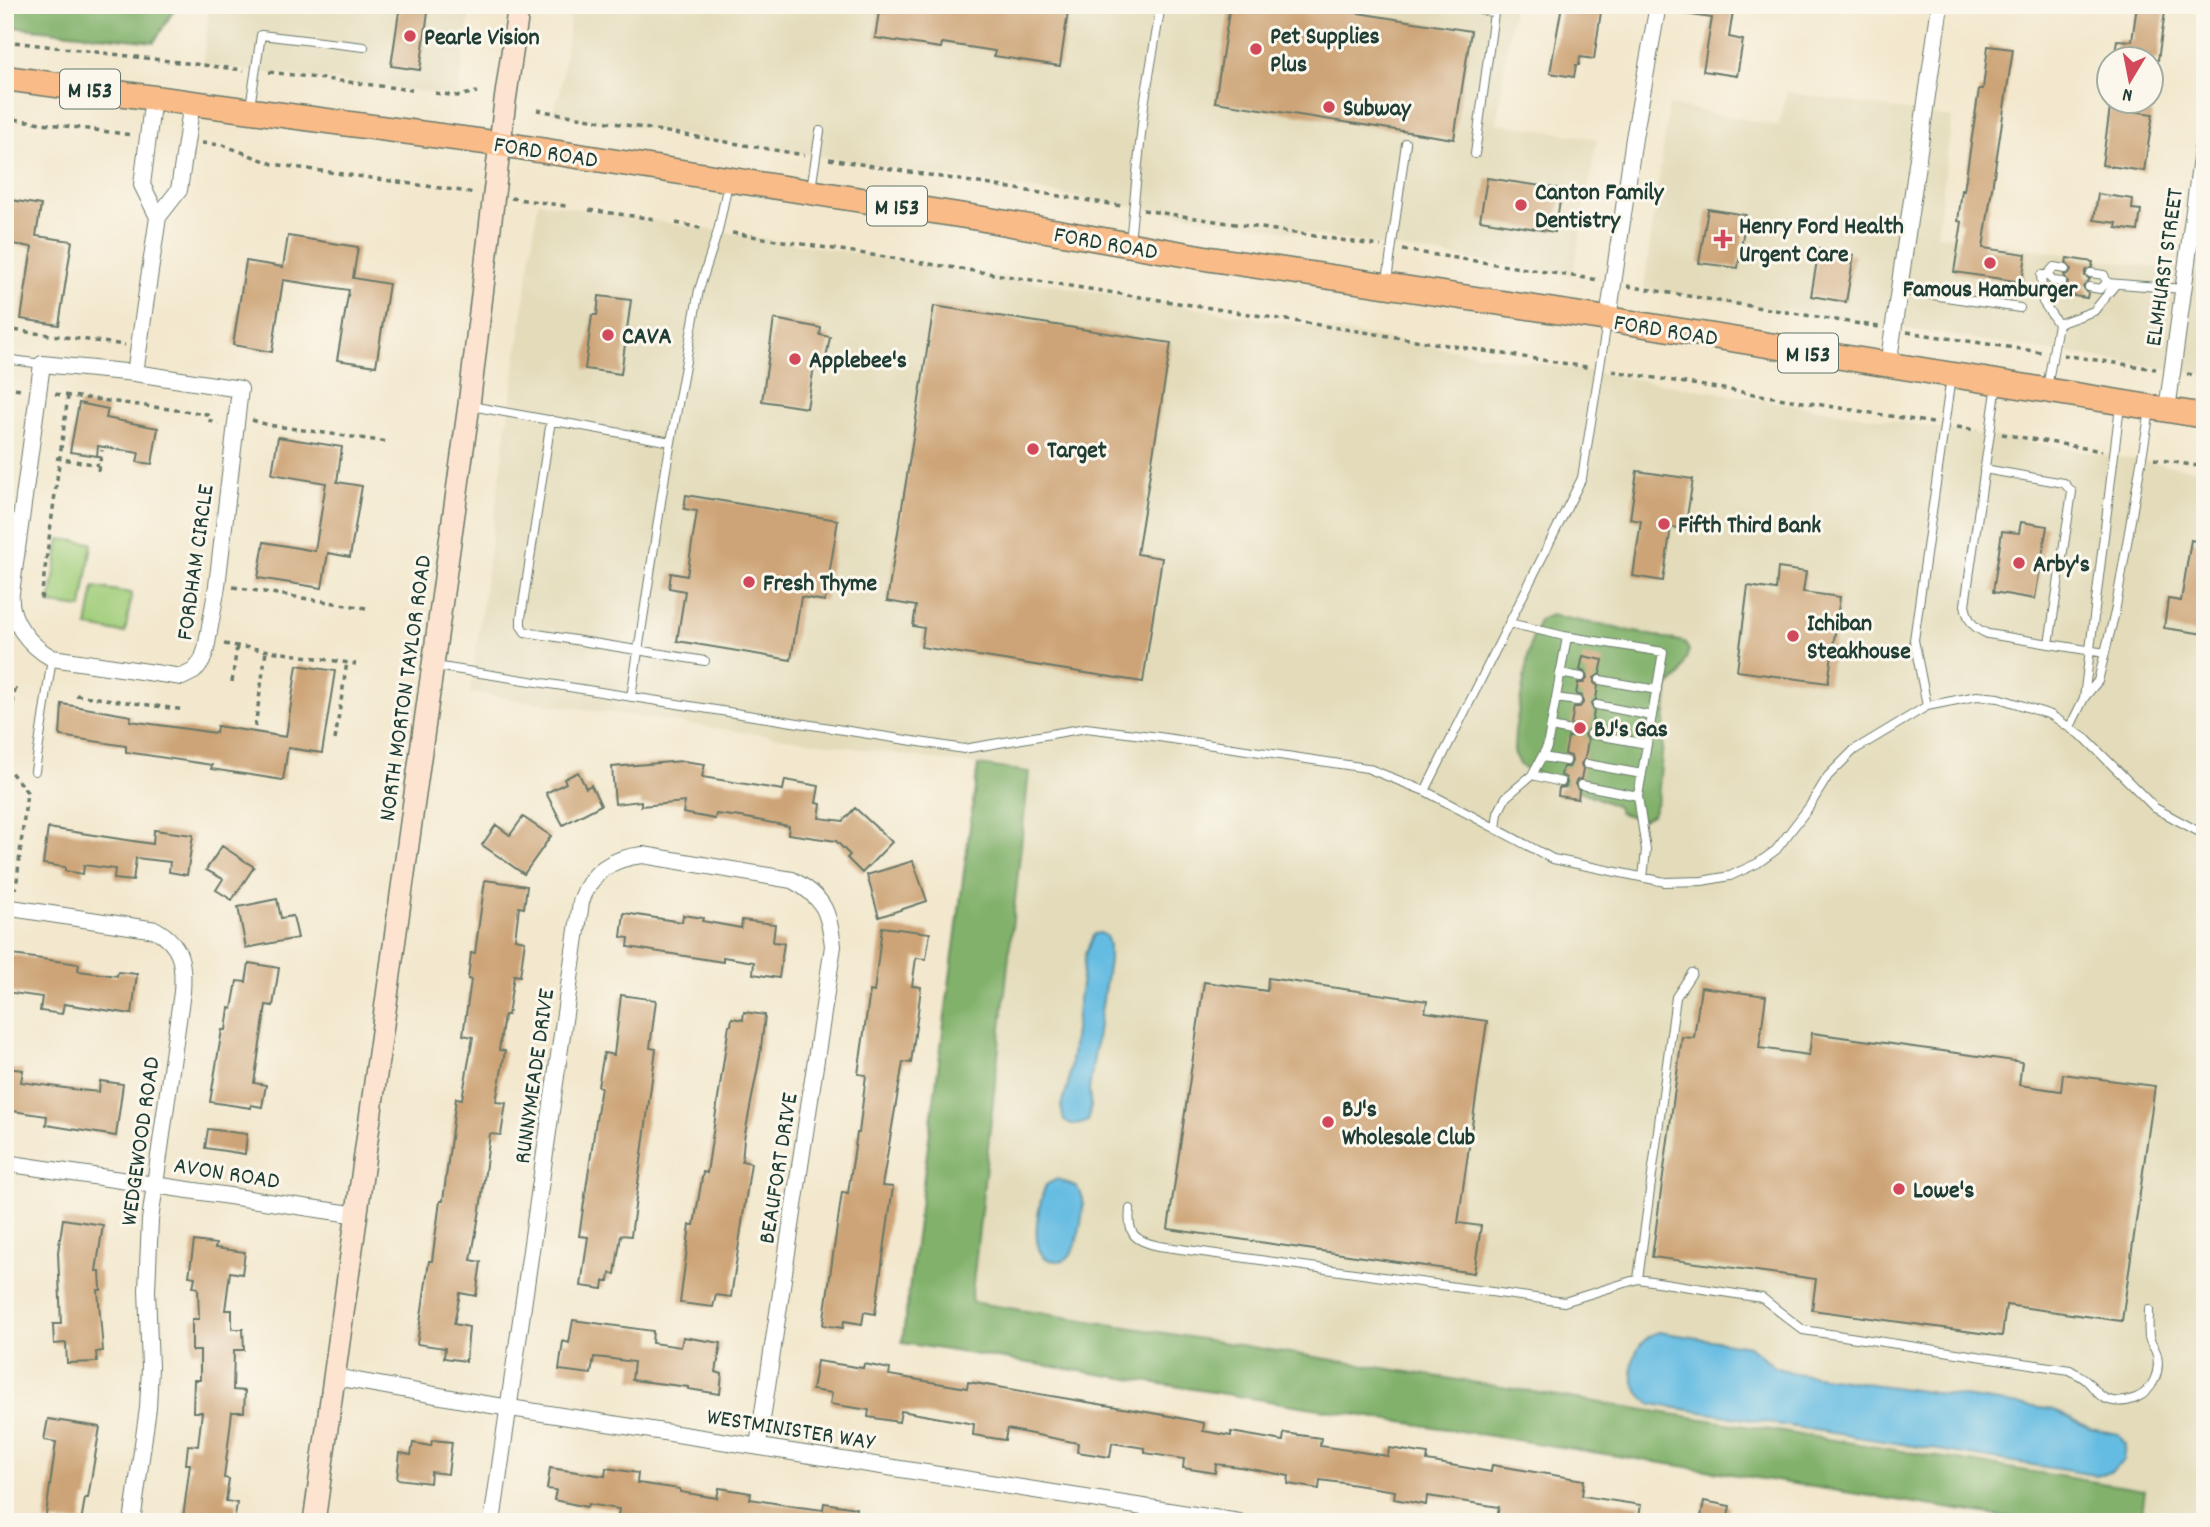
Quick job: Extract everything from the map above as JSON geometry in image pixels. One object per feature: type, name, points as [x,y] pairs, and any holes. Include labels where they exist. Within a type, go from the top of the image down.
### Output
[{"type":"main road","name":"FORD ROAD","points":[[5,78],[500,144],[978,218],[1130,246],[1608,319],[2205,416]]},
{"type":"street","name":"NORTH MORTON TAYLOR ROAD","points":[[314,1522],[469,405],[493,195],[519,5]]},
{"type":"street","points":[[1608,319],[1634,138],[1658,5]]},
{"type":"street","points":[[1888,366],[1940,5]]},
{"type":"street","points":[[153,97],[142,185],[158,217]]},
{"type":"street","points":[[135,373],[158,217],[178,190],[192,102]]},
{"type":"street","name":"ELMHURST STREET","points":[[2159,409],[2183,289],[2205,129]]},
{"type":"street","points":[[42,364],[9,581],[14,619],[38,651],[52,658]]},
{"type":"street","name":"FORDHAM CIRCLE","points":[[42,364],[135,373],[240,389],[217,586],[202,661],[194,671],[182,677],[52,658]]},
{"type":"street","name":"RUNNYMEADE DRIVE","points":[[492,1522],[581,902],[589,882],[614,861],[643,855],[784,878],[808,889],[818,898]]},
{"type":"street","name":"BEAUFORT DRIVE","points":[[758,1446],[833,946],[826,911],[818,898]]},
{"type":"street","name":"WEDGEWOOD ROAD","points":[[5,907],[156,930],[174,943],[184,969],[154,1184],[148,1255],[148,1408],[132,1522]]},
{"type":"street","name":"AVON ROAD","points":[[5,1163],[358,1215]]},
{"type":"street","name":"WESTMINISTER WAY","points":[[335,1377],[508,1407],[1239,1522]]},
{"type":"lane","points":[[823,5],[840,8]]},
{"type":"lane","points":[[1130,246],[1144,105],[1160,5]]},
{"type":"lane","points":[[1475,154],[1494,13],[1482,10]]},
{"type":"lane","points":[[249,110],[261,35],[364,47]]},
{"type":"lane","points":[[811,192],[820,131]]},
{"type":"lane","points":[[1387,287],[1406,143]]},
{"type":"lane","points":[[631,697],[671,442],[699,290],[718,231],[728,180]]},
{"type":"lane","points":[[2047,275],[2054,267],[2065,269]]},
{"type":"lane","points":[[2091,273],[2104,275],[2111,284]]},
{"type":"lane","points":[[2047,391],[2058,324],[2043,302],[2041,275],[2062,282]]},
{"type":"lane","points":[[2089,287],[2100,289],[2111,284],[2183,289]]},
{"type":"lane","points":[[2058,324],[2094,311],[2111,284]]},
{"type":"lane","points":[[1899,290],[2020,309]]},
{"type":"lane","points":[[1425,791],[1582,478],[1608,319]]},
{"type":"lane","points":[[5,359],[42,364]]},
{"type":"lane","points":[[1927,706],[1914,640],[1951,376]]},
{"type":"lane","points":[[1997,383],[1965,605],[1968,620],[1976,629],[1989,634],[2105,653]]},
{"type":"lane","points":[[2084,698],[2120,403]]},
{"type":"lane","points":[[469,405],[671,442]]},
{"type":"lane","points":[[2070,727],[2084,698],[2098,681],[2115,612],[2142,457],[2159,409]]},
{"type":"lane","points":[[551,419],[521,626],[525,632],[532,634],[705,661]]},
{"type":"lane","points":[[1984,469],[2064,483],[2072,492],[2049,644]]},
{"type":"lane","points":[[1509,623],[1663,652],[1638,796],[1646,850],[1643,878]]},
{"type":"lane","points":[[1496,829],[1497,813],[1506,797],[1531,775],[1543,757],[1567,636]]},
{"type":"lane","points":[[34,771],[52,658]]},
{"type":"lane","points":[[433,666],[964,749],[1086,728],[1367,768],[1425,791],[1553,859],[1665,882],[1702,881],[1730,876],[1758,863],[1776,850],[1828,776],[1854,750],[1927,706],[1977,696],[1998,698],[2051,715],[2070,727],[2086,739],[2155,808],[2205,835]]},
{"type":"lane","points":[[1560,673],[1581,677]]},
{"type":"lane","points":[[1600,680],[1657,690]]},
{"type":"lane","points":[[1556,698],[1577,701]]},
{"type":"lane","points":[[1597,705],[1652,716]]},
{"type":"lane","points":[[1551,727],[1571,731]]},
{"type":"lane","points":[[1591,734],[1647,744]]},
{"type":"lane","points":[[1543,757],[1566,761]]},
{"type":"lane","points":[[1587,764],[1642,774]]},
{"type":"lane","points":[[1531,775],[1561,782]]},
{"type":"lane","points":[[1581,785],[1638,796]]},
{"type":"lane","points":[[1638,1279],[1676,997],[1692,973]]},
{"type":"lane","points":[[1130,1209],[1128,1223],[1132,1235],[1144,1243],[1564,1302],[1638,1279],[1762,1298],[1803,1330],[2070,1370],[2087,1381],[2094,1391],[2104,1398],[2115,1401],[2140,1397],[2150,1388],[2156,1377],[2158,1364],[2156,1352],[2149,1340],[2149,1310]]},
{"type":"path","points":[[5,41],[412,90]]},
{"type":"path","points":[[435,93],[458,96],[477,92]]},
{"type":"path","points":[[537,110],[1872,326]]},
{"type":"path","points":[[5,118],[148,137]]},
{"type":"path","points":[[186,141],[223,145],[273,164],[566,206]]},
{"type":"path","points":[[589,209],[654,219]]},
{"type":"path","points":[[676,223],[705,229]]},
{"type":"path","points":[[732,233],[1600,369],[2114,453]]},
{"type":"path","points":[[5,328],[128,345]]},
{"type":"path","points":[[5,417],[7,387],[27,390]]},
{"type":"path","points":[[50,394],[207,414],[208,420],[227,427]]},
{"type":"path","points":[[41,599],[57,458],[68,396]]},
{"type":"path","points":[[251,420],[268,425],[388,442]]},
{"type":"path","points":[[98,471],[102,450]]},
{"type":"path","points":[[2142,457],[2205,467]]},
{"type":"path","points":[[57,458],[99,465]]},
{"type":"path","points":[[229,595],[230,587],[366,608]]},
{"type":"path","points":[[223,637],[222,644],[356,664]]},
{"type":"path","points":[[11,645],[5,686],[15,689],[5,764],[27,792],[16,889]]},
{"type":"path","points":[[232,682],[237,646]]},
{"type":"path","points":[[255,727],[266,651]]},
{"type":"path","points":[[335,740],[347,662]]},
{"type":"path","points":[[76,695],[185,710]]},
{"type":"shaded area","points":[[209,5],[471,5],[458,96],[203,65]]},
{"type":"shaded area","points":[[572,5],[1513,5],[1497,123],[1597,139],[1573,276],[552,114],[560,92]]},
{"type":"shaded area","points":[[1786,92],[1952,118],[1937,235],[2205,275],[2205,374],[1644,289],[1669,105],[1779,126]]},
{"type":"shaded area","points":[[538,202],[2205,471],[2205,1522],[2141,1522],[2144,1490],[971,1302],[1029,773],[470,693]]},
{"type":"green space","points":[[5,5],[177,5],[154,42],[5,26]]},
{"type":"green space","points":[[60,539],[92,543],[82,608],[50,604]]},
{"type":"green space","points":[[94,587],[132,593],[125,633],[87,627]]},
{"type":"green space","points":[[1551,615],[1684,642],[1689,650],[1680,676],[1668,687],[1658,798],[1652,815],[1642,820],[1620,813],[1616,806],[1521,766],[1514,752],[1515,731],[1530,646],[1539,620]]},
{"type":"green space","points":[[978,765],[1029,772],[971,1302],[2145,1490],[2141,1522],[2035,1522],[902,1343]]},
{"type":"water","points":[[1094,934],[1106,936],[1109,945],[1109,960],[1089,1090],[1091,1107],[1088,1121],[1073,1125],[1064,1121],[1061,1106],[1068,1085],[1085,954]]},
{"type":"water","points":[[1057,1179],[1077,1187],[1083,1202],[1077,1241],[1070,1255],[1063,1261],[1050,1260],[1043,1255],[1037,1237],[1038,1214],[1043,1193],[1046,1185]]},
{"type":"water","points":[[1659,1332],[1749,1346],[1775,1367],[1794,1373],[2054,1410],[2091,1429],[2118,1434],[2125,1444],[2123,1461],[2111,1472],[2095,1475],[1652,1404],[1642,1397],[1636,1388],[1633,1366],[1641,1345]]},
{"type":"building","name":"Pearle Vision","points":[[400,5],[429,5],[420,70],[391,66]]},
{"type":"building","points":[[880,5],[1069,5],[1060,66],[994,56],[995,51],[942,43],[941,48],[875,38]]},
{"type":"building","points":[[1230,5],[1308,5],[1471,31],[1454,139],[1215,102]]},
{"type":"building","points":[[1562,5],[1602,5],[1594,59],[1580,57],[1574,77],[1550,73]]},
{"type":"building","points":[[1685,5],[1734,5],[1729,37],[1743,40],[1737,76],[1703,71],[1712,18],[1684,14]]},
{"type":"building","points":[[2137,5],[2166,5],[2160,46],[2116,46],[2117,40],[2132,41]]},
{"type":"building","points":[[1988,46],[2013,49],[1983,248],[2026,254],[2022,282],[1954,272],[1962,222],[1958,221],[1962,190],[1964,191],[1979,89],[1983,89]]},
{"type":"building","points":[[2109,116],[2153,116],[2144,171],[2102,165]]},
{"type":"building","name":"Canton Family Dentistry","points":[[1487,178],[1562,189],[1555,232],[1480,220]]},
{"type":"building","points":[[2098,194],[2133,199],[2132,209],[2141,210],[2138,231],[2116,228],[2117,223],[2094,220]]},
{"type":"building","points":[[5,199],[41,205],[36,236],[72,241],[59,325],[21,319],[32,247],[5,243]]},
{"type":"building","name":"Henry Ford Health Urgent Care","points":[[1708,209],[1746,215],[1738,268],[1699,263]]},
{"type":"building","points":[[288,236],[358,247],[353,278],[389,284],[376,366],[337,360],[349,290],[283,280],[272,352],[233,345],[246,261],[283,267]]},
{"type":"building","points":[[1819,249],[1854,255],[1846,302],[1811,296]]},
{"type":"building","points":[[2067,258],[2093,262],[2092,267],[2085,271],[2085,276],[2090,279],[2083,287],[2088,293],[2087,298],[2061,294],[2068,283],[2064,275],[2069,274],[2071,269],[2066,263]]},
{"type":"building","name":"CAVA","points":[[599,296],[631,300],[621,374],[585,369],[592,315],[597,315]]},
{"type":"building","name":"Target","points":[[934,306],[1171,343],[1137,554],[1162,558],[1143,682],[921,647],[924,628],[913,626],[916,606],[887,601]]},
{"type":"building","points":[[774,319],[821,328],[820,335],[830,337],[824,369],[814,367],[807,408],[762,401]]},
{"type":"building","points":[[79,403],[108,409],[106,418],[158,428],[152,464],[137,462],[139,453],[98,446],[97,456],[70,452]]},
{"type":"building","points":[[278,437],[342,447],[337,482],[362,486],[350,557],[328,553],[322,588],[258,578],[264,542],[315,551],[326,483],[272,474]]},
{"type":"building","name":"Fifth Third Bank","points":[[1637,471],[1693,479],[1685,529],[1671,527],[1663,581],[1633,576],[1641,521],[1630,519]]},
{"type":"building","name":"Fresh Thyme","points":[[686,495],[838,520],[825,601],[801,597],[791,660],[677,641],[685,591],[669,588],[671,573],[687,576],[697,511],[684,509]]},
{"type":"building","name":"Arby's","points":[[2021,522],[2047,526],[2035,599],[1993,592],[2002,531],[2019,533]]},
{"type":"building","points":[[2191,540],[2205,543],[2205,634],[2164,628],[2168,599],[2181,601]]},
{"type":"building","points":[[1778,568],[1806,572],[1803,592],[1840,597],[1828,683],[1737,671],[1748,586],[1776,590]]},
{"type":"building","name":"BJ's Gas","points":[[1583,656],[1603,660],[1600,674],[1594,678],[1594,683],[1598,686],[1596,699],[1591,704],[1594,711],[1591,728],[1585,734],[1588,740],[1585,758],[1581,764],[1581,779],[1575,784],[1579,791],[1578,799],[1558,796],[1559,788],[1565,787],[1567,783],[1566,778],[1561,775],[1563,767],[1569,767],[1572,761],[1571,756],[1565,754],[1568,737],[1574,737],[1577,732],[1576,727],[1571,724],[1574,707],[1580,707],[1583,703],[1582,696],[1576,694],[1578,683],[1584,683],[1587,678],[1586,673],[1580,670]]},
{"type":"building","points":[[297,665],[335,671],[322,753],[288,748],[283,780],[211,769],[212,765],[126,752],[126,746],[60,736],[62,704],[131,716],[130,721],[216,733],[217,726],[286,737]]},
{"type":"building","points":[[683,761],[705,764],[702,777],[783,790],[785,780],[819,786],[816,803],[821,804],[819,818],[843,821],[855,808],[892,842],[862,873],[847,858],[850,855],[836,841],[788,834],[789,826],[741,817],[716,814],[715,819],[683,813],[685,802],[641,806],[641,801],[615,804],[612,767]]},
{"type":"building","points":[[578,772],[586,788],[591,785],[601,805],[563,825],[546,793],[566,783],[564,779]]},
{"type":"building","points":[[523,817],[551,836],[524,874],[482,845],[496,825],[510,835]]},
{"type":"building","points":[[48,828],[153,844],[154,830],[193,835],[187,875],[169,872],[170,862],[136,858],[133,881],[114,879],[115,869],[84,865],[83,874],[65,871],[65,867],[43,864]]},
{"type":"building","points":[[222,846],[254,867],[232,900],[216,890],[223,879],[206,870]]},
{"type":"building","points":[[913,861],[927,901],[879,917],[867,875]]},
{"type":"building","points":[[485,880],[527,886],[524,908],[519,907],[515,939],[525,941],[520,976],[514,975],[508,1015],[504,1015],[499,1050],[505,1051],[496,1102],[506,1103],[501,1135],[490,1134],[471,1260],[481,1262],[476,1296],[460,1293],[454,1324],[469,1327],[466,1361],[444,1358],[445,1348],[417,1344],[429,1261],[432,1261],[440,1201],[443,1201],[456,1098],[462,1099],[473,1037],[463,1035],[471,980],[468,979],[471,953],[475,953]]},
{"type":"building","points":[[277,899],[281,918],[293,916],[298,938],[246,948],[238,907]]},
{"type":"building","points":[[624,913],[682,922],[683,915],[741,928],[742,920],[775,924],[773,942],[784,943],[779,978],[753,974],[754,962],[723,957],[723,962],[628,947],[629,938],[621,937]]},
{"type":"building","points":[[882,927],[930,933],[926,959],[916,958],[912,986],[921,987],[911,1063],[903,1062],[882,1186],[893,1187],[875,1314],[864,1312],[862,1324],[844,1321],[843,1328],[823,1325],[842,1192],[848,1193],[859,1133],[866,1075],[858,1074],[870,991],[874,992]]},
{"type":"building","points":[[5,954],[79,964],[78,971],[117,976],[118,972],[137,974],[132,1014],[64,1004],[62,1014],[40,1011],[42,997],[5,992]]},
{"type":"building","points":[[249,963],[279,968],[273,1006],[266,1005],[254,1083],[266,1085],[262,1107],[251,1105],[251,1108],[210,1102],[222,1030],[226,1030],[237,981],[246,982]]},
{"type":"building","name":"BJ's Wholesale Club","points":[[1268,978],[1427,1001],[1425,1012],[1487,1021],[1458,1223],[1481,1226],[1474,1273],[1168,1229],[1204,982],[1267,991]]},
{"type":"building","points":[[1701,987],[1766,996],[1759,1048],[1809,1055],[1812,1033],[2022,1062],[2019,1085],[2061,1091],[2063,1074],[2155,1086],[2122,1321],[2006,1305],[2002,1336],[1812,1310],[1816,1279],[1652,1257],[1682,1037],[1694,1038]]},
{"type":"building","points":[[621,995],[656,1000],[650,1048],[656,1049],[631,1236],[621,1235],[615,1274],[610,1273],[609,1281],[604,1281],[603,1289],[581,1286],[588,1237],[579,1236],[601,1087],[598,1086],[604,1053],[614,1055]]},
{"type":"building","points":[[744,1012],[765,1015],[744,1139],[742,1161],[751,1163],[731,1297],[716,1295],[713,1307],[680,1303],[690,1225],[694,1225],[703,1172],[707,1173],[729,1025],[732,1018],[743,1020]]},
{"type":"building","points":[[5,1068],[23,1070],[21,1082],[79,1090],[99,1092],[100,1081],[123,1084],[116,1136],[46,1125],[47,1116],[5,1110]]},
{"type":"building","points":[[208,1129],[247,1134],[245,1154],[205,1148]]},
{"type":"building","points":[[63,1219],[103,1225],[96,1271],[100,1271],[101,1290],[98,1290],[103,1351],[96,1352],[97,1362],[67,1363],[66,1343],[54,1344],[53,1324],[61,1324],[58,1252]]},
{"type":"building","points":[[194,1241],[216,1244],[215,1248],[245,1252],[242,1274],[230,1272],[225,1310],[232,1310],[232,1329],[243,1329],[244,1350],[234,1350],[233,1390],[245,1391],[244,1412],[232,1412],[224,1478],[229,1479],[226,1501],[237,1503],[234,1522],[183,1518],[190,1464],[186,1464],[188,1445],[198,1446],[202,1412],[193,1412],[194,1380],[200,1380],[200,1351],[192,1351],[192,1319],[199,1319],[198,1288],[193,1287],[195,1277],[189,1276]]},
{"type":"building","points":[[573,1320],[653,1331],[652,1343],[681,1347],[683,1337],[721,1343],[716,1372],[722,1374],[720,1394],[632,1380],[634,1362],[594,1357],[591,1374],[559,1370],[563,1341],[569,1343]]},
{"type":"building","points":[[817,1361],[863,1368],[864,1364],[890,1369],[889,1375],[967,1388],[968,1382],[1170,1416],[1204,1423],[1203,1431],[1231,1436],[1231,1432],[1283,1441],[1284,1433],[1321,1438],[1320,1446],[1388,1456],[1389,1448],[1428,1454],[1427,1461],[1491,1472],[1492,1465],[1584,1480],[1582,1496],[1641,1505],[1638,1522],[1529,1522],[1497,1517],[1499,1507],[1448,1499],[1427,1496],[1426,1505],[1394,1499],[1395,1491],[1320,1480],[1319,1489],[1288,1484],[1289,1476],[1240,1467],[1216,1464],[1215,1473],[1183,1468],[1184,1459],[1145,1453],[1145,1448],[1112,1443],[1110,1457],[1077,1452],[1078,1443],[1007,1429],[1005,1440],[973,1435],[974,1424],[901,1411],[899,1422],[868,1417],[869,1410],[830,1404],[832,1393],[812,1390]]},
{"type":"building","points":[[48,1419],[100,1427],[88,1498],[85,1498],[81,1522],[45,1522],[56,1442],[44,1440]]},
{"type":"building","points":[[432,1440],[452,1442],[448,1474],[431,1472],[430,1483],[397,1479],[400,1453],[411,1455],[413,1443],[431,1446]]},
{"type":"building","points":[[550,1468],[605,1476],[606,1468],[638,1473],[637,1483],[717,1498],[719,1488],[751,1493],[750,1499],[799,1507],[823,1510],[824,1503],[856,1508],[854,1522],[617,1522],[619,1509],[588,1504],[587,1507],[554,1500],[556,1490],[547,1489]]},
{"type":"building","points":[[1704,1501],[1730,1506],[1727,1522],[1700,1522]]},
{"type":"place","name":"Pearle Vision","points":[[410,36]]},
{"type":"place","name":"Pet Supplies Plus","points":[[1256,49]]},
{"type":"place","name":"Subway","points":[[1329,107]]},
{"type":"place","name":"Canton Family Dentistry","points":[[1521,205]]},
{"type":"place","name":"Henry Ford Health Urgent Care","points":[[1723,239]]},
{"type":"place","name":"Famous Hamburger","points":[[1990,263]]},
{"type":"place","name":"CAVA","points":[[608,335]]},
{"type":"place","name":"Applebee's","points":[[795,359]]},
{"type":"place","name":"Target","points":[[1033,449]]},
{"type":"place","name":"Fifth Third Bank","points":[[1664,524]]},
{"type":"place","name":"Arby's","points":[[2019,563]]},
{"type":"place","name":"Fresh Thyme","points":[[749,582]]},
{"type":"place","name":"Ichiban Steakhouse","points":[[1793,636]]},
{"type":"place","name":"BJ's Gas","points":[[1580,728]]},
{"type":"place","name":"BJ's Wholesale Club","points":[[1328,1122]]},
{"type":"place","name":"Lowe's","points":[[1899,1189]]}]
